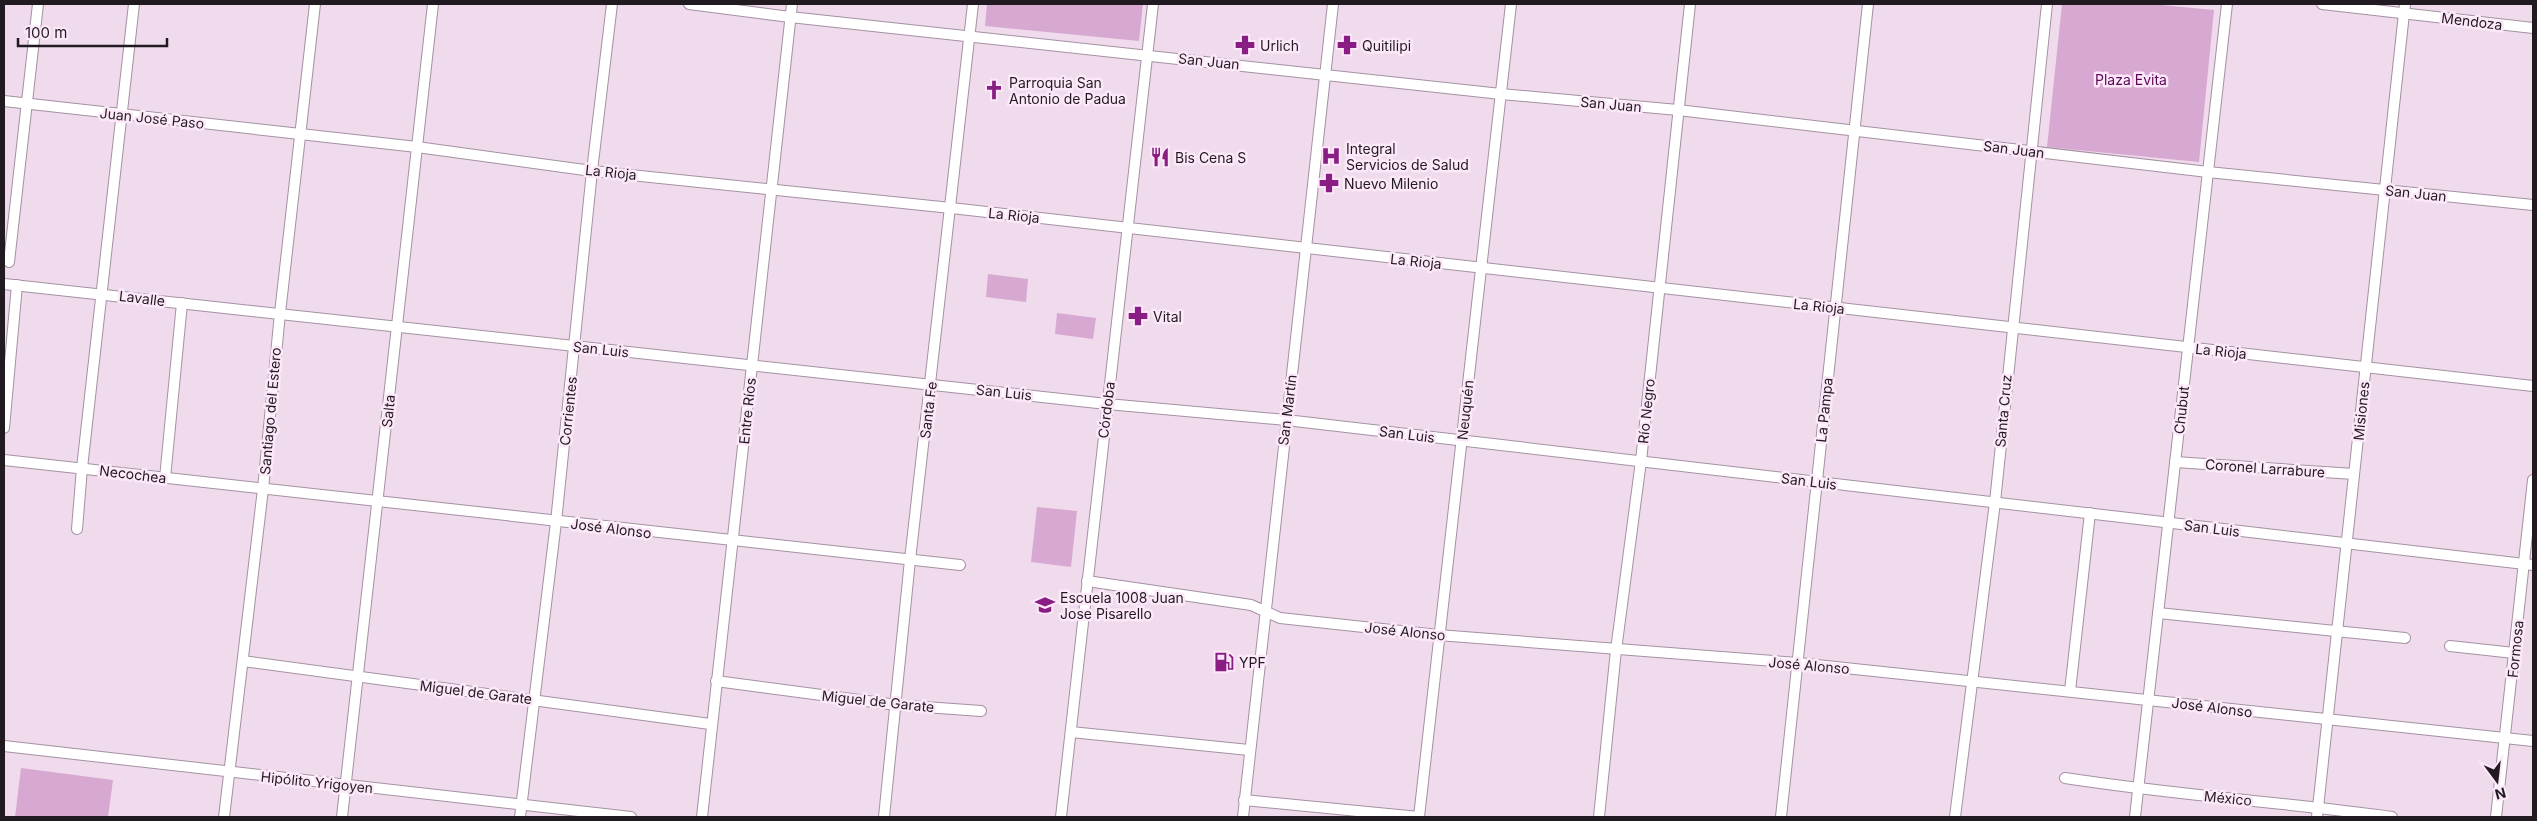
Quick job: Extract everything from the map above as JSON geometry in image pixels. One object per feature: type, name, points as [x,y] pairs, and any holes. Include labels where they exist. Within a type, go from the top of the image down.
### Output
[{"type":"street","points":[[8,262],[38,4]]},
{"type":"street","points":[[78,529],[82,468],[134,4]]},
{"type":"street","name":"Santiago del Estero","points":[[224,817],[263,489],[280,313],[315,4]]},
{"type":"street","name":"Salta","points":[[342,817],[433,4]]},
{"type":"street","name":"Corrientes","points":[[520,817],[556,522],[592,170],[612,4]]},
{"type":"street","name":"San Juan","points":[[689,4],[790,17],[1324,73],[1501,94],[1678,110],[2208,172],[2533,205]]},
{"type":"street","name":"Entre Ríos","points":[[702,817],[710,724],[792,4]]},
{"type":"street","name":"Santa Fe","points":[[884,817],[897,705],[910,560],[974,4]]},
{"type":"street","name":"Córdoba","points":[[1061,817],[1153,4]]},
{"type":"street","name":"San Martín","points":[[1243,817],[1264,611],[1333,4]]},
{"type":"street","name":"Neuquén","points":[[1419,817],[1438,635],[1511,4]]},
{"type":"street","name":"Río Negro","points":[[1599,817],[1616,650],[1641,461],[1658,288],[1690,4]]},
{"type":"street","name":"La Pampa","points":[[1780,817],[1868,4]]},
{"type":"street","name":"Santa Cruz","points":[[1955,817],[1994,502],[2011,327],[2047,4]]},
{"type":"street","name":"Chubut","points":[[2135,817],[2227,4]]},
{"type":"street","name":"Mendoza","points":[[2322,4],[2404,9],[2533,28]]},
{"type":"street","name":"Misiones","points":[[2317,812],[2404,9]]},
{"type":"street","name":"Juan José Paso","points":[[4,101],[300,135]]},
{"type":"street","name":"La Rioja","points":[[300,135],[417,147],[592,170],[951,208],[2533,386]]},
{"type":"street","name":"Lavalle","points":[[4,284],[280,313]]},
{"type":"street","points":[[4,428],[17,286]]},
{"type":"street","points":[[166,478],[182,303]]},
{"type":"street","name":"San Luis","points":[[280,313],[1107,404],[1286,420],[2529,564]]},
{"type":"street","name":"Necochea","points":[[4,460],[263,489]]},
{"type":"street","name":"Coronel Larrabure","points":[[2175,462],[2354,474]]},
{"type":"street","name":"Formosa","points":[[2496,817],[2514,653],[2529,564],[2533,480]]},
{"type":"street","name":"José Alonso","points":[[263,489],[960,566]]},
{"type":"street","points":[[2070,691],[2090,514]]},
{"type":"street","name":"José Alonso","points":[[1087,581],[1251,605],[1280,618],[1438,635],[1798,663],[2149,699],[2327,721],[2533,741]]},
{"type":"street","points":[[2158,613],[2405,638]]},
{"type":"street","points":[[2450,646],[2514,653]]},
{"type":"street","name":"Miguel de Garate","points":[[243,661],[710,724]]},
{"type":"street","name":"Miguel de Garate","points":[[716,681],[897,705],[980,711]]},
{"type":"street","points":[[1071,732],[1249,750]]},
{"type":"street","name":"Hipólito Yrigoyen","points":[[4,746],[229,773],[631,817]]},
{"type":"street","name":"México","points":[[2065,778],[2138,790],[2317,812],[2392,817]]},
{"type":"street","points":[[1244,800],[1419,817]]},
{"type":"green space","points":[[987,4],[1143,4],[1139,41],[985,26]]},
{"type":"green space","name":"Plaza Evita","points":[[2062,4],[2150,4],[2214,10],[2199,162],[2047,147]]},
{"type":"green space","points":[[988,274],[1028,279],[1026,302],[986,297]]},
{"type":"green space","points":[[1057,313],[1096,318],[1093,339],[1055,334]]},
{"type":"green space","points":[[1037,507],[1077,511],[1071,567],[1031,562]]},
{"type":"green space","points":[[21,768],[113,780],[108,817],[15,817]]},
{"type":"place","name":"Urlich","points":[[1245,45]]},
{"type":"place","name":"Quitilipi","points":[[1347,45]]},
{"type":"place","name":"Parroquia San Antonio de Padua","points":[[994,90]]},
{"type":"place","name":"Integral Servicios de Salud","points":[[1331,156]]},
{"type":"place","name":"Bis Cena S","points":[[1160,157]]},
{"type":"place","name":"Nuevo Milenio","points":[[1329,183]]},
{"type":"place","name":"Vital","points":[[1138,316]]},
{"type":"place","name":"Escuela 1008 Juan Jose Pisarello","points":[[1045,605]]},
{"type":"place","name":"YPF","points":[[1224,662]]}]
